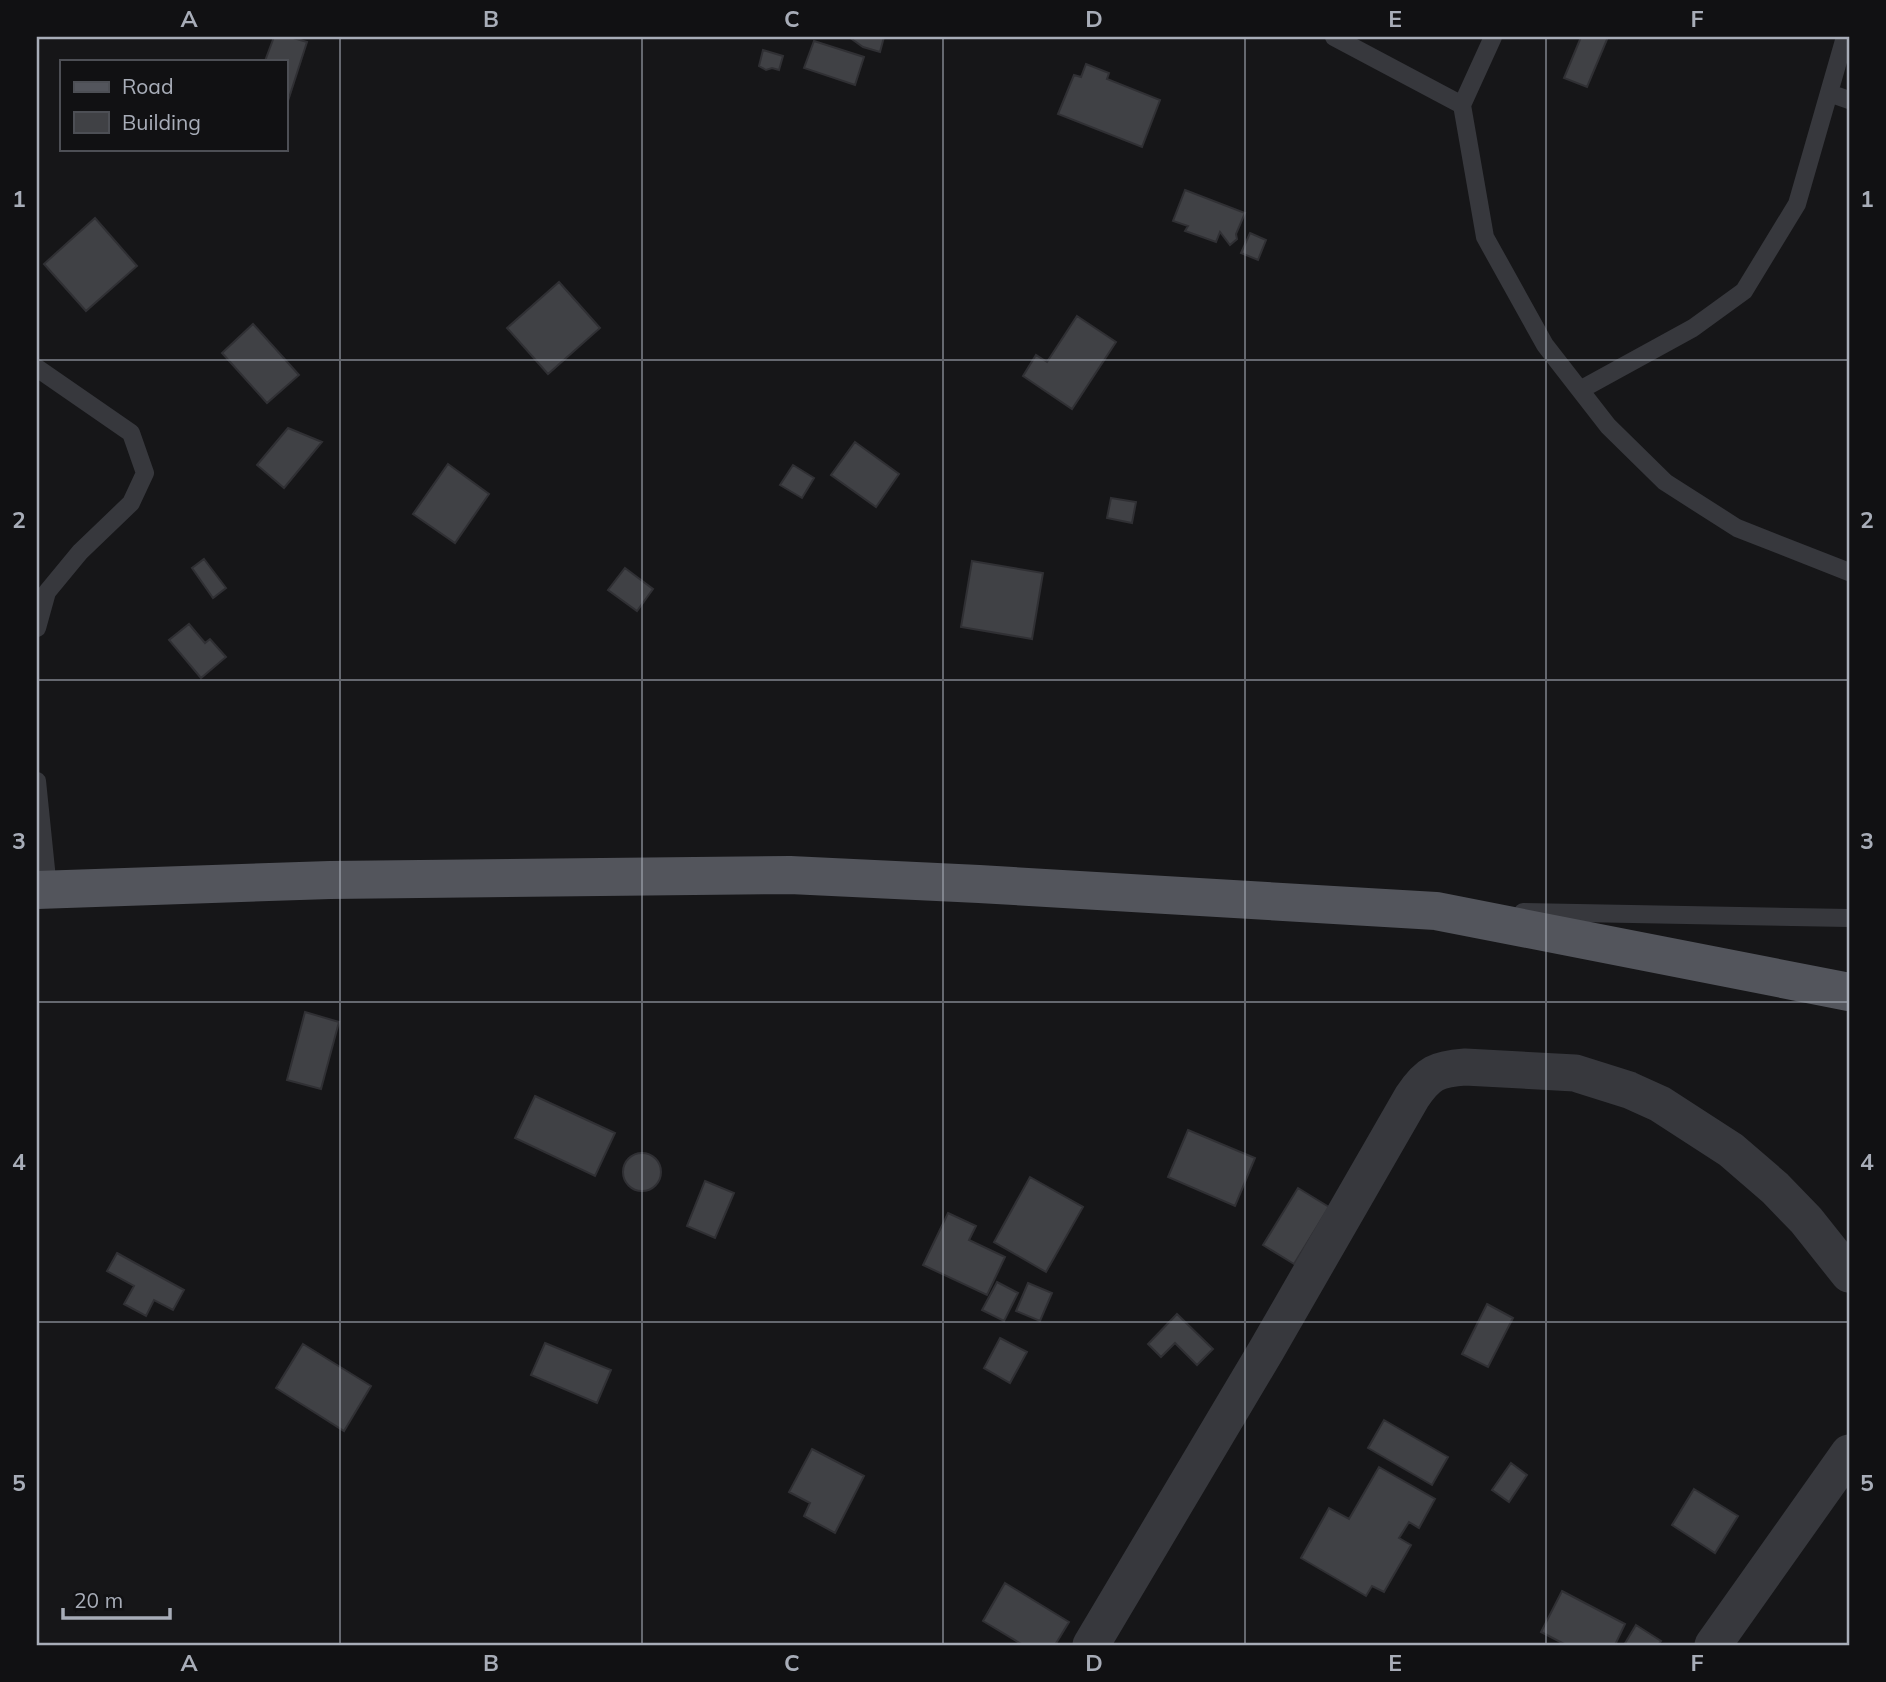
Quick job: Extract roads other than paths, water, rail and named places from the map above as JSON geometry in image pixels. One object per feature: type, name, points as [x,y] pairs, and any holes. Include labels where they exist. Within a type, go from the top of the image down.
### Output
[{"type":"main road","points":[[42,890],[330,880],[790,876],[979,884],[1436,911],[1849,992]]},
{"type":"street","points":[[1091,1645],[1267,1349],[1412,1097],[1433,1072],[1465,1067],[1575,1073],[1629,1090],[1660,1104],[1731,1150],[1775,1188],[1806,1220],[1849,1274]]},
{"type":"street","points":[[1713,1645],[1849,1453]]},
{"type":"lane","points":[[1334,37],[1462,105]]},
{"type":"lane","points":[[1493,37],[1462,105],[1485,237],[1545,345],[1608,426],[1665,482],[1737,528],[1849,572]]},
{"type":"lane","points":[[1580,390],[1693,328],[1744,291],[1797,204],[1845,37]]},
{"type":"lane","points":[[1829,93],[1849,100]]},
{"type":"lane","points":[[37,368],[131,433],[145,473],[131,503],[80,552],[47,592],[37,628]]},
{"type":"lane","points":[[37,781],[42,890]]},
{"type":"lane","points":[[1436,911],[1849,918]]}]
